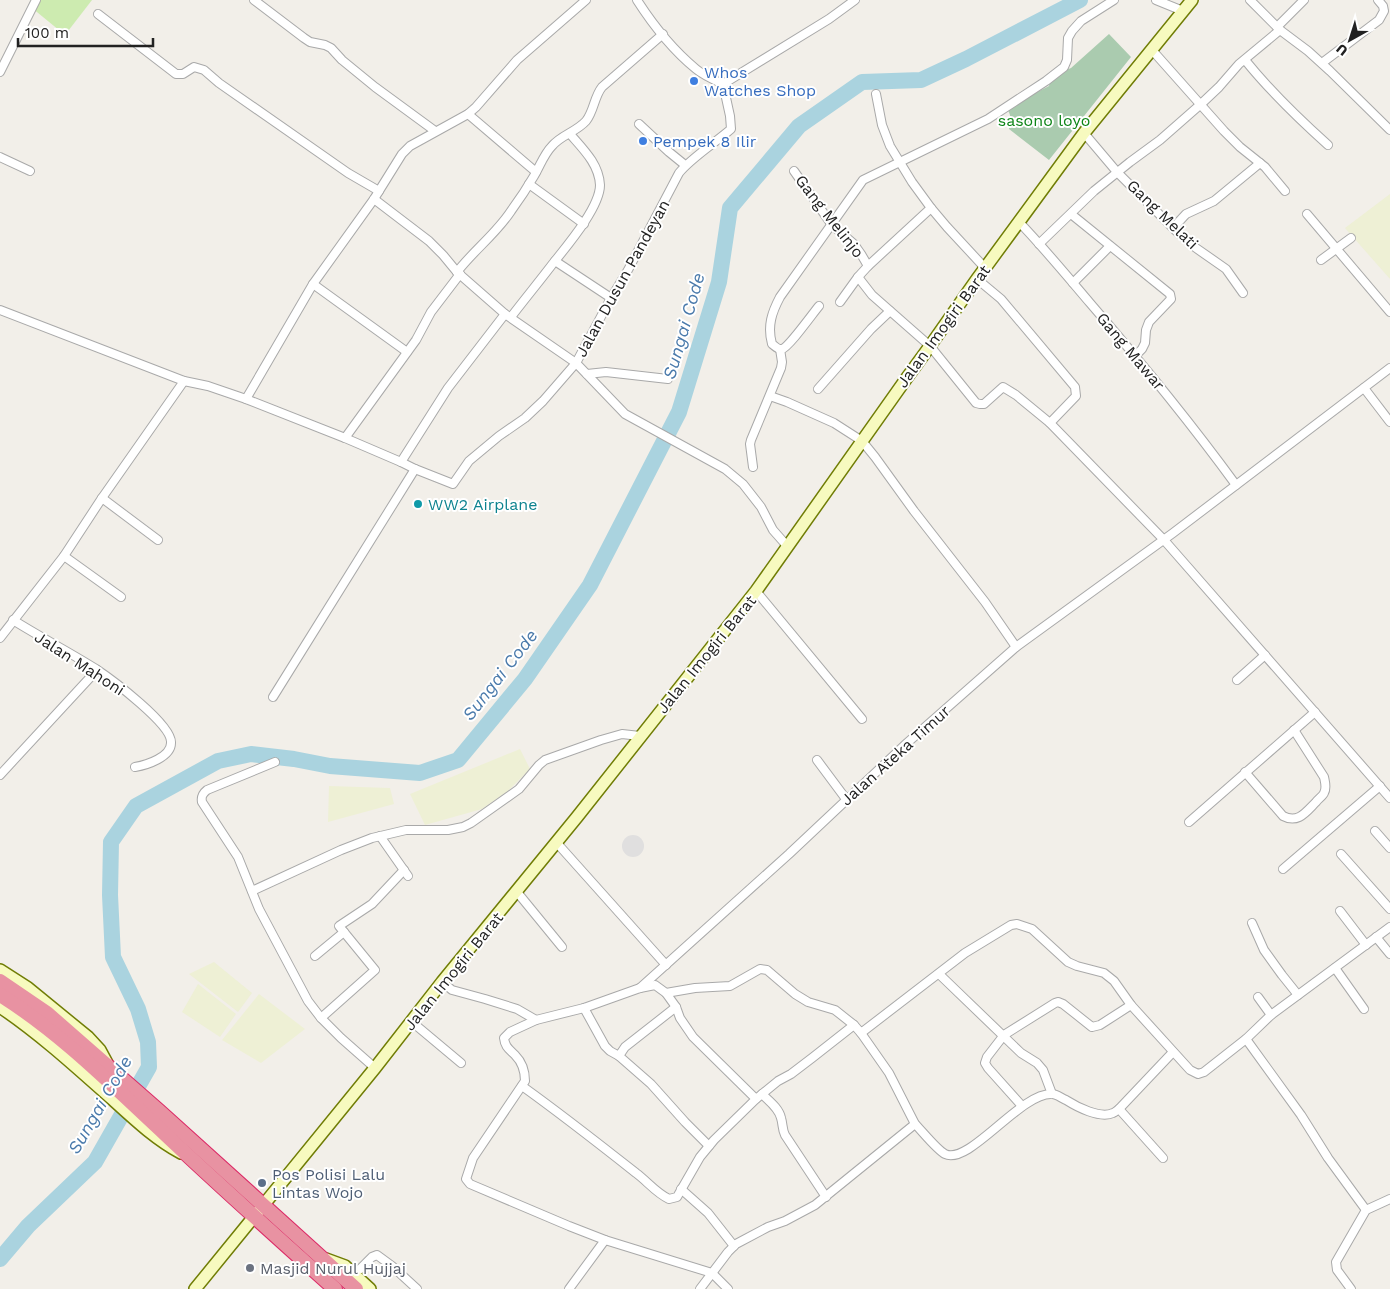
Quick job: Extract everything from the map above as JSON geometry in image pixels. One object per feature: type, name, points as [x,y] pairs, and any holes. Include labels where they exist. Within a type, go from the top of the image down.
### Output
[{"type":"highway","points":[[0,981],[48,1013],[152,1121],[331,1288]]},
{"type":"highway","points":[[0,995],[54,1034],[109,1078]]},
{"type":"highway","points":[[152,1121],[263,1205],[356,1289]]},
{"type":"main road","name":"Jalan Imogiri Barat","points":[[195,1289],[375,1068],[442,982],[517,892],[756,591],[906,378],[1084,133],[1192,0]]},
{"type":"main road","points":[[0,970],[28,988],[88,1037],[100,1050],[109,1078]]},
{"type":"main road","points":[[0,1007],[20,1020],[53,1047],[109,1078],[152,1121]]},
{"type":"main road","points":[[319,1256],[345,1266],[370,1289]]},
{"type":"street","points":[[0,72],[36,0]]},
{"type":"street","points":[[254,0],[310,42],[331,48],[342,60],[375,87],[435,132]]},
{"type":"street","points":[[246,399],[313,284],[379,191],[402,154],[410,146],[468,114],[517,60],[586,0]]},
{"type":"street","points":[[638,0],[645,12],[674,48],[697,70],[723,84],[829,19],[844,3],[855,0]]},
{"type":"street","points":[[780,349],[772,344],[770,339],[772,313],[780,297],[863,180],[988,119],[1058,72],[1067,60],[1068,38],[1072,31],[1081,21],[1114,0]]},
{"type":"street","points":[[1156,0],[1183,12]]},
{"type":"street","points":[[1250,0],[1279,28],[1322,63],[1390,130]]},
{"type":"street","points":[[1039,244],[1094,191],[1160,140],[1201,104],[1219,87],[1230,73],[1279,28],[1304,0]]},
{"type":"street","points":[[1322,63],[1379,20],[1384,11],[1384,6],[1378,0]]},
{"type":"street","points":[[98,14],[176,74],[183,74],[194,67],[204,70],[219,83],[348,174],[379,191]]},
{"type":"street","points":[[345,438],[407,352],[431,312],[467,259],[500,226],[529,184],[552,145],[585,122],[590,115],[597,93],[602,87],[663,34]]},
{"type":"street","points":[[1152,50],[1235,142],[1260,163],[1285,191]]},
{"type":"street","points":[[1245,60],[1298,118],[1328,145]]},
{"type":"street","name":"Jalan Dusun Pandeyan","points":[[723,84],[731,128],[685,165],[679,173],[628,270],[576,362],[625,414],[697,453],[725,470],[743,484],[761,508],[773,530],[788,547]]},
{"type":"street","points":[[876,94],[882,125],[890,146],[912,182],[931,208],[985,268]]},
{"type":"street","points":[[468,114],[536,172]]},
{"type":"street","points":[[639,124],[685,165]]},
{"type":"street","name":"Gang Melati","points":[[1084,133],[1118,172],[1173,228],[1196,248],[1226,269],[1243,293]]},
{"type":"street","points":[[401,462],[448,388],[584,224],[598,194],[600,184],[593,161],[570,134]]},
{"type":"street","points":[[0,157],[30,171]]},
{"type":"street","points":[[1173,228],[1186,214],[1214,201],[1260,163]]},
{"type":"street","name":"Gang Melinjo","points":[[794,171],[832,225],[854,244],[861,254],[868,266],[858,278],[872,294],[930,346],[976,403],[984,404],[1004,387],[1050,423]]},
{"type":"street","points":[[529,184],[584,224]]},
{"type":"street","points":[[0,310],[184,381],[208,386],[246,399],[345,438],[415,470],[453,484],[469,462],[499,436],[525,418],[543,401],[576,362],[508,316],[459,273],[429,241],[374,198]]},
{"type":"street","points":[[868,266],[931,208]]},
{"type":"street","points":[[1071,214],[1167,290],[1171,297],[1149,322],[1145,343],[1136,355]]},
{"type":"street","points":[[1307,214],[1390,312]]},
{"type":"street","name":"Gang Mawar","points":[[1019,222],[1136,355],[1188,420],[1236,485]]},
{"type":"street","points":[[1321,260],[1351,238]]},
{"type":"street","points":[[1073,283],[1110,246]]},
{"type":"street","points":[[555,261],[611,298]]},
{"type":"street","points":[[840,302],[858,278]]},
{"type":"street","points":[[977,279],[1001,299],[1075,387],[1076,396],[1050,423],[1164,540],[1390,798]]},
{"type":"street","points":[[313,284],[407,352]]},
{"type":"street","points":[[780,349],[794,337],[819,306]]},
{"type":"street","points":[[818,389],[890,311]]},
{"type":"street","points":[[753,467],[750,444],[781,368],[780,349]]},
{"type":"street","name":"Jalan Ateka Timur","points":[[640,988],[795,848],[907,743],[1016,647],[1164,540],[1390,368]]},
{"type":"street","points":[[587,374],[606,372],[668,379]]},
{"type":"street","points":[[0,638],[64,556],[184,381]]},
{"type":"street","points":[[1364,388],[1390,422]]},
{"type":"street","points":[[770,396],[834,423],[862,441],[1016,647]]},
{"type":"street","points":[[274,697],[415,470]]},
{"type":"street","points":[[102,498],[158,540]]},
{"type":"street","points":[[64,556],[121,598]]},
{"type":"street","points":[[756,591],[862,719]]},
{"type":"street","name":"Jalan Mahoni","points":[[13,620],[97,670],[142,704],[155,717],[171,738],[172,744],[163,755],[153,762],[135,767]]},
{"type":"street","points":[[1237,680],[1265,655]]},
{"type":"street","points":[[0,776],[97,670]]},
{"type":"street","points":[[1190,822],[1315,712]]},
{"type":"street","points":[[1245,772],[1283,816],[1297,819],[1302,816],[1324,793],[1326,784],[1324,777],[1294,730]]},
{"type":"street","points":[[252,891],[340,850],[380,836],[406,830],[448,830],[471,823],[519,789],[545,760],[622,734],[640,736]]},
{"type":"street","points":[[816,760],[846,799]]},
{"type":"street","points":[[275,762],[207,790],[203,793],[202,802],[238,857],[259,909],[308,1001],[321,1018],[375,1068]]},
{"type":"street","points":[[1283,870],[1380,786]]},
{"type":"street","points":[[1375,831],[1390,848]]},
{"type":"street","points":[[321,1018],[375,970],[339,926],[372,904],[406,874],[380,836]]},
{"type":"street","points":[[556,842],[666,965]]},
{"type":"street","points":[[1341,854],[1390,909]]},
{"type":"street","points":[[517,892],[562,948]]},
{"type":"street","points":[[1340,911],[1366,945]]},
{"type":"street","points":[[1252,923],[1264,950],[1298,996]]},
{"type":"street","points":[[861,1033],[965,953],[1011,925],[1017,924],[1032,929],[1068,962],[1104,973],[1114,981],[1131,1005],[1173,1052],[1190,1070],[1198,1074],[1204,1072],[1246,1039],[1271,1015],[1390,927]]},
{"type":"street","points":[[315,956],[344,932]]},
{"type":"street","points":[[1376,938],[1390,954]]},
{"type":"street","points":[[1335,968],[1364,1009]]},
{"type":"street","points":[[666,993],[695,988],[730,986],[760,969],[764,969],[774,975],[795,994],[808,1002],[835,1010],[854,1025],[889,1073],[915,1124],[943,1153],[951,1156],[967,1150],[1012,1116],[1022,1106],[1044,1095],[1052,1094],[1058,1096],[1090,1112],[1106,1115],[1113,1113],[1173,1052]]},
{"type":"street","points":[[939,974],[1021,1053],[1040,1067],[1045,1074],[1052,1094]]},
{"type":"street","points":[[442,982],[452,990],[485,998],[517,1009],[536,1020]]},
{"type":"street","points":[[728,1289],[712,1273],[605,1240],[470,1184],[466,1179],[473,1158],[525,1081],[524,1071],[516,1056],[506,1047],[504,1038],[510,1032],[536,1020],[584,1008],[640,988],[655,985],[666,993],[693,1037],[777,1110],[782,1120],[785,1135],[826,1197]]},
{"type":"street","points":[[1258,997],[1271,1015]]},
{"type":"street","points":[[1022,1106],[988,1068],[986,1063],[987,1057],[1004,1035],[1058,1002],[1092,1027],[1100,1025],[1131,1005]]},
{"type":"street","points":[[619,1056],[624,1047],[676,1007]]},
{"type":"street","points":[[584,1008],[605,1046],[652,1084],[709,1146]]},
{"type":"street","points":[[412,1022],[461,1063]]},
{"type":"street","points":[[522,1086],[663,1196],[673,1199],[677,1197],[700,1157],[709,1146],[759,1096],[778,1081],[791,1074],[854,1025]]},
{"type":"street","points":[[1246,1039],[1366,1210]]},
{"type":"street","points":[[1119,1109],[1163,1158]]},
{"type":"street","points":[[700,1289],[734,1246],[816,1205],[915,1124]]},
{"type":"street","points":[[681,1189],[708,1213],[734,1246]]},
{"type":"street","points":[[1351,1289],[1337,1270],[1336,1262],[1366,1210],[1390,1199]]},
{"type":"street","points":[[569,1289],[605,1240]]},
{"type":"street","points":[[354,1275],[372,1256],[376,1255],[392,1266],[417,1289]]},
{"type":"shaded area","points":[[633,835],[643,842],[644,846],[637,856],[633,857],[623,850],[622,846],[629,836]]},
{"type":"green space","points":[[36,0],[92,0],[65,35],[32,8]]},
{"type":"green space","name":"sasono loyo","points":[[1109,34],[1131,57],[1049,160],[1009,129],[1010,115],[1008,110],[1014,104],[1049,86],[1051,76],[1071,68]]},
{"type":"green space","points":[[1390,194],[1390,279],[1345,228]]},
{"type":"green space","points":[[520,749],[530,769],[508,791],[482,809],[425,825],[410,794]]},
{"type":"green space","points":[[329,786],[390,788],[394,804],[328,822]]},
{"type":"green space","points":[[214,962],[252,993],[238,1012],[189,974]]},
{"type":"green space","points":[[198,984],[236,1014],[220,1037],[182,1012]]},
{"type":"green space","points":[[259,994],[305,1029],[261,1063],[222,1040]]},
{"type":"waterway","name":"Sungai Code","points":[[0,1259],[28,1226],[95,1162],[149,1067],[148,1042],[138,1009],[113,957],[110,895],[111,842],[136,806],[218,761],[251,754],[294,759],[330,766],[420,773],[458,760],[525,679],[590,585],[679,412],[719,282],[730,208],[799,126],[862,82],[921,80],[1080,0]]},
{"type":"place","name":"Whos Watches Shop","points":[[694,81]]},
{"type":"place","name":"Pempek 8 Ilir","points":[[643,141]]},
{"type":"place","name":"WW2 Airplane","points":[[418,504]]},
{"type":"place","name":"Pos Polisi Lalu Lintas Wojo","points":[[262,1183]]},
{"type":"place","name":"Masjid Nurul Hujjaj","points":[[250,1268]]}]
